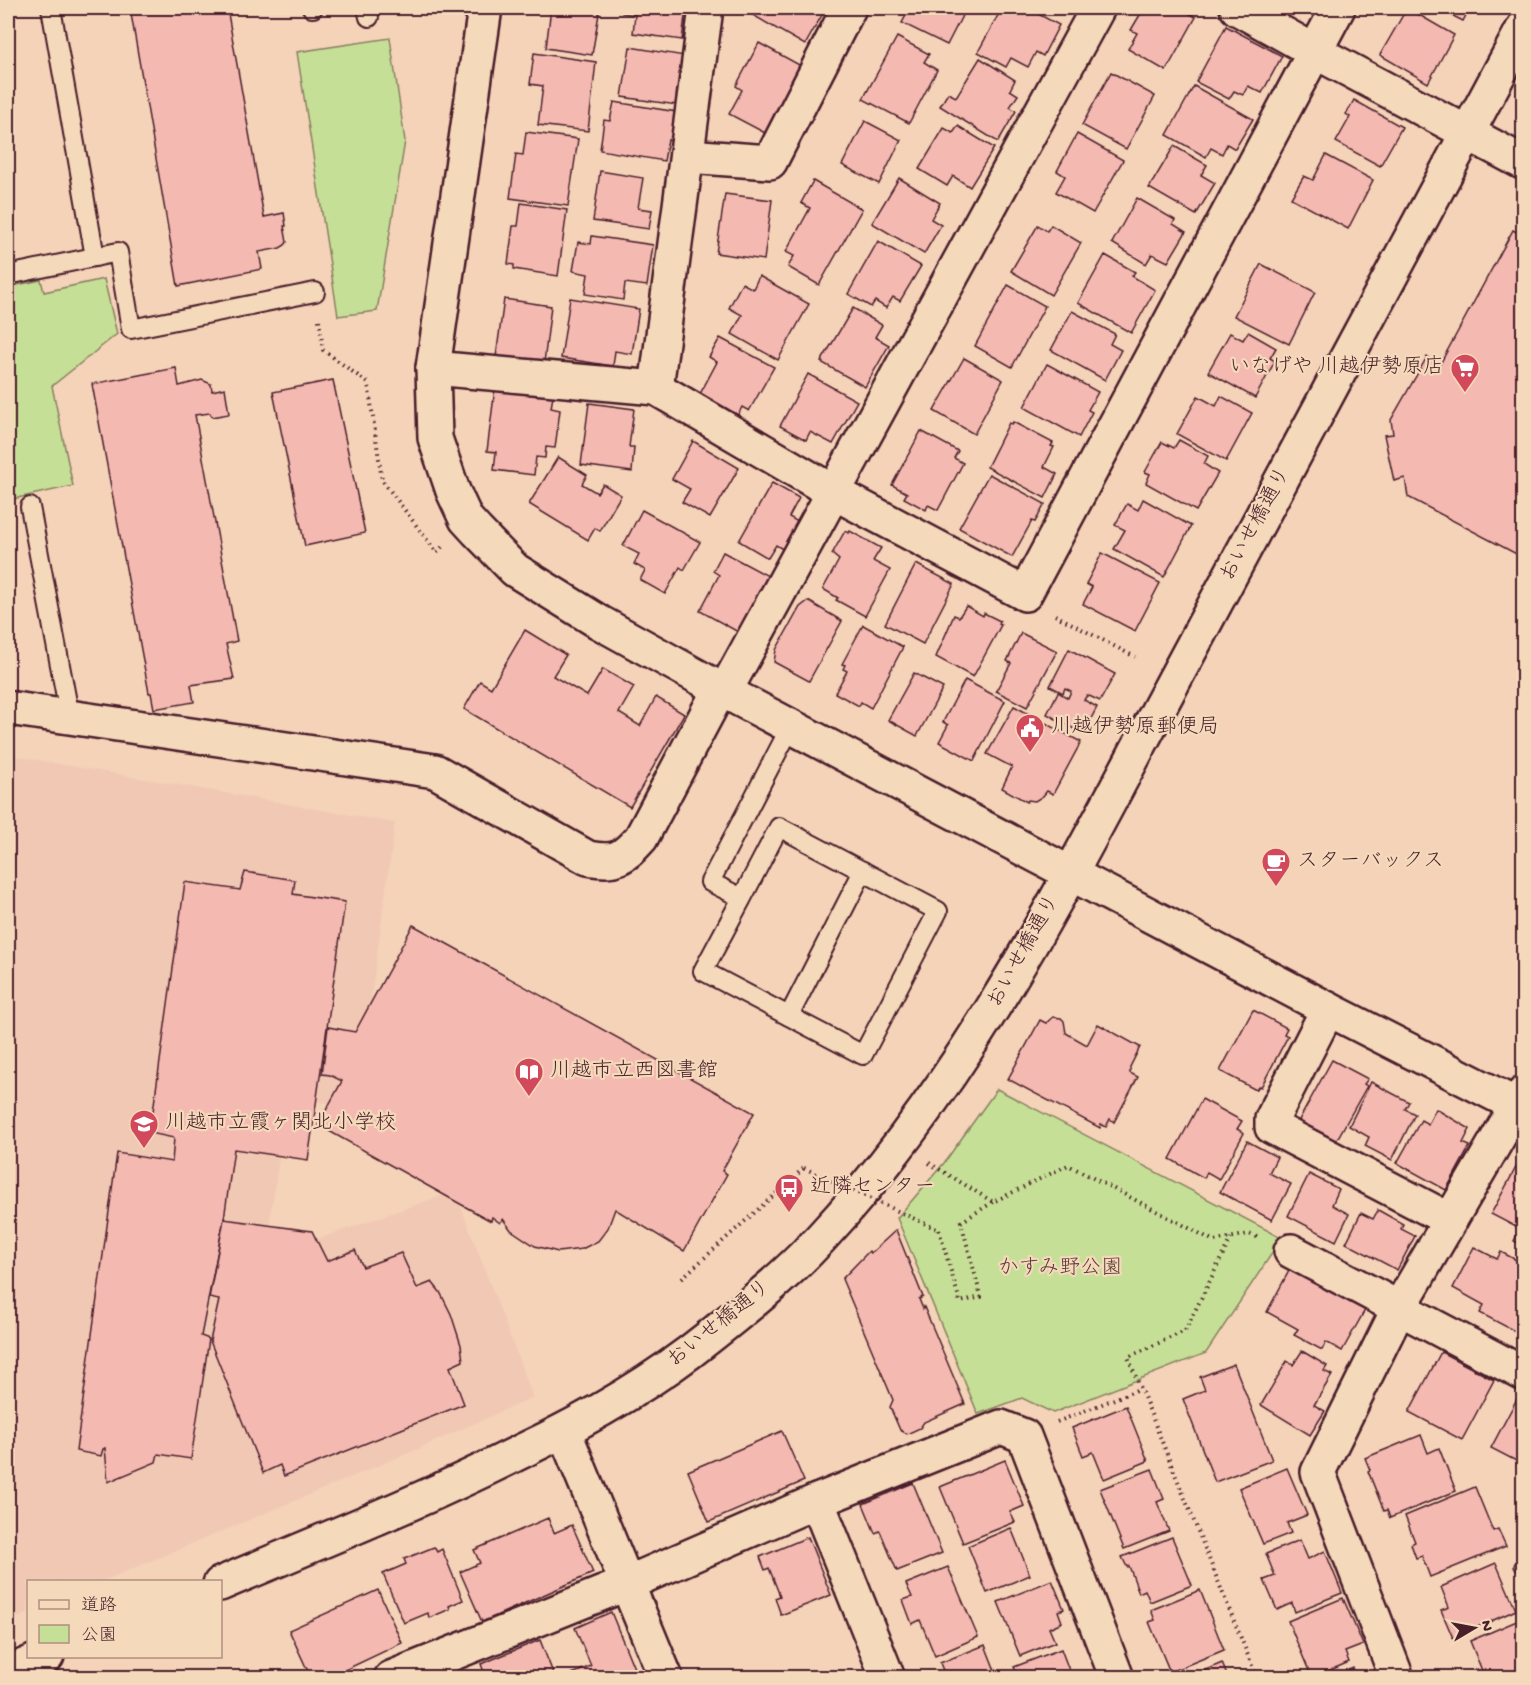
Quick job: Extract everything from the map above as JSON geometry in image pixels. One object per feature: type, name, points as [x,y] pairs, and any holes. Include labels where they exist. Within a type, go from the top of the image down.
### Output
[{"type":"street","points":[[485,8],[433,368],[435,438],[453,491],[466,519],[515,570],[600,622],[722,690],[1328,1009],[1521,1102],[1398,1310],[1318,1472],[1397,1677]]},
{"type":"street","points":[[656,388],[706,8]]},
{"type":"street","points":[[687,156],[770,162],[849,8]]},
{"type":"street","points":[[8,708],[435,771],[588,858],[608,861],[627,854],[641,838],[1098,8]]},
{"type":"street","points":[[1237,8],[1524,163]]},
{"type":"street","points":[[433,368],[656,388],[833,492],[1025,594],[1338,8]]},
{"type":"street","name":"おいせ橋通り","points":[[222,1583],[471,1477],[564,1431],[646,1383],[706,1340],[761,1294],[818,1242],[875,1175],[931,1102],[990,1015],[1070,873],[1524,27]]},
{"type":"street","points":[[1328,1009],[1272,1119],[1272,1127],[1450,1220]]},
{"type":"street","points":[[1291,1251],[1398,1310],[1524,1374]]},
{"type":"street","points":[[391,1677],[438,1668],[817,1501],[1001,1427],[1024,1436],[1117,1677]]},
{"type":"street","points":[[564,1431],[666,1677]]},
{"type":"street","points":[[817,1501],[888,1677]]},
{"type":"street","points":[[8,1673],[42,1658]]},
{"type":"lane","points":[[51,8],[95,257]]},
{"type":"lane","points":[[8,275],[118,252],[131,329],[315,292]]},
{"type":"lane","points":[[30,507],[70,718]]},
{"type":"lane","points":[[742,898],[710,882],[791,726]]},
{"type":"lane","points":[[778,827],[938,911],[863,1055],[703,971],[742,898],[778,827]]},
{"type":"lane","points":[[789,1016],[863,871]]},
{"type":"path","points":[[315,292],[323,350],[368,383],[381,480],[437,553],[466,519]]},
{"type":"path","points":[[1025,594],[1040,608],[1135,657]]},
{"type":"path","points":[[928,1163],[993,1202]]},
{"type":"path","points":[[682,1278],[804,1168],[939,1230],[960,1302],[981,1296],[961,1222],[993,1202],[1068,1165],[1214,1241],[1249,1234],[1291,1251]]},
{"type":"path","points":[[1231,1238],[1185,1331],[1128,1357],[1257,1677]]},
{"type":"path","points":[[1024,1436],[1139,1389]]},
{"type":"shaded area","name":"川越市立霞ヶ関北小学校","points":[[8,755],[395,823],[356,1107],[288,1098],[264,1258],[455,1191],[533,1397],[418,1449],[105,1580],[27,1580],[27,1613],[8,1622]]},
{"type":"green space","points":[[390,38],[405,141],[377,311],[338,316],[297,52]]},
{"type":"green space","points":[[104,279],[117,334],[52,386],[73,486],[8,500],[8,287],[41,280],[44,292]]},
{"type":"green space","name":"かすみ野公園","points":[[997,1089],[1282,1238],[1206,1353],[1053,1413],[1022,1398],[978,1414],[897,1218],[944,1163]]},
{"type":"building","points":[[130,8],[227,8],[264,217],[284,213],[286,226],[284,226],[287,242],[285,245],[259,252],[262,269],[178,286]]},
{"type":"building","points":[[551,8],[600,8],[592,55],[546,48]]},
{"type":"building","points":[[623,8],[686,8],[682,40],[633,33],[635,15],[622,13]]},
{"type":"building","points":[[755,8],[826,8],[805,45],[751,14]]},
{"type":"building","points":[[910,8],[966,8],[947,45],[902,23]]},
{"type":"building","points":[[1002,8],[1027,8],[1059,25],[1043,56],[1036,52],[1028,67],[1011,58],[1006,67],[978,52]]},
{"type":"building","points":[[1144,8],[1179,8],[1196,17],[1166,71],[1128,49],[1137,33],[1131,30]]},
{"type":"building","points":[[1407,8],[1454,35],[1428,83],[1380,55]]},
{"type":"building","points":[[1437,8],[1470,8],[1463,21]]},
{"type":"building","points":[[1226,26],[1282,56],[1262,93],[1248,86],[1243,95],[1234,91],[1229,99],[1196,82]]},
{"type":"building","points":[[897,37],[929,54],[924,62],[937,70],[909,123],[863,99]]},
{"type":"building","points":[[759,43],[803,67],[767,134],[729,114],[742,90],[736,86]]},
{"type":"building","points":[[630,47],[685,56],[677,105],[622,97]]},
{"type":"building","points":[[534,53],[596,62],[588,131],[538,125],[543,86],[530,84]]},
{"type":"building","points":[[980,58],[1015,80],[1010,90],[1018,95],[1010,107],[1016,111],[998,142],[940,106],[948,93],[956,97]]},
{"type":"building","points":[[1111,72],[1155,96],[1126,149],[1082,125]]},
{"type":"building","points":[[1194,86],[1253,119],[1235,149],[1227,144],[1222,154],[1211,148],[1206,157],[1167,135]]},
{"type":"building","points":[[1354,100],[1402,127],[1380,166],[1336,142],[1350,117],[1346,114]]},
{"type":"building","points":[[614,102],[677,112],[673,141],[668,140],[664,161],[600,150],[604,120],[610,121]]},
{"type":"building","points":[[865,121],[901,140],[879,184],[842,165]]},
{"type":"building","points":[[958,126],[994,148],[970,187],[953,176],[947,186],[919,169],[944,128],[953,133]]},
{"type":"building","points":[[526,132],[578,139],[568,206],[510,198],[516,154],[523,155]]},
{"type":"building","points":[[1077,134],[1123,160],[1093,213],[1056,192],[1065,176],[1057,171]]},
{"type":"building","points":[[1174,146],[1207,165],[1201,175],[1215,183],[1196,215],[1149,188]]},
{"type":"building","points":[[1326,155],[1373,180],[1348,229],[1291,198],[1304,176],[1313,180]]},
{"type":"building","points":[[600,171],[643,178],[638,208],[652,210],[649,229],[593,221]]},
{"type":"building","points":[[899,178],[940,203],[931,219],[941,225],[924,254],[872,223]]},
{"type":"building","points":[[813,181],[862,209],[819,285],[788,267],[794,256],[786,252],[810,208],[801,203]]},
{"type":"building","points":[[725,194],[772,200],[764,260],[716,253]]},
{"type":"building","points":[[1137,198],[1175,220],[1173,224],[1186,232],[1168,262],[1152,254],[1146,264],[1112,243]]},
{"type":"building","points":[[521,203],[567,210],[558,276],[514,269],[514,265],[508,264],[513,226],[518,226]]},
{"type":"building","points":[[1038,225],[1047,231],[1051,225],[1081,243],[1051,295],[1011,271]]},
{"type":"building","name":"いなげや 川越伊勢原店","points":[[1513,230],[1524,236],[1524,558],[1408,497],[1405,478],[1394,481],[1384,435],[1393,434],[1391,420],[1427,357],[1439,366]]},
{"type":"building","points":[[592,236],[653,245],[647,286],[625,283],[623,300],[585,294],[588,274],[573,271],[578,242],[591,244]]},
{"type":"building","points":[[878,241],[921,266],[900,301],[893,297],[886,308],[875,301],[871,307],[848,294]]},
{"type":"building","points":[[1105,255],[1135,272],[1132,276],[1155,290],[1131,333],[1078,303]]},
{"type":"building","points":[[1261,264],[1315,292],[1289,344],[1234,316]]},
{"type":"building","points":[[759,276],[809,304],[778,360],[732,334],[742,315],[729,308],[742,283],[753,289]]},
{"type":"building","points":[[1008,285],[1045,306],[1012,367],[975,346]]},
{"type":"building","points":[[570,298],[639,309],[632,354],[615,351],[613,366],[561,358]]},
{"type":"building","points":[[504,299],[551,306],[544,363],[496,357]]},
{"type":"building","points":[[853,308],[882,325],[875,337],[889,345],[865,387],[821,362]]},
{"type":"building","points":[[1072,311],[1115,334],[1110,344],[1121,350],[1105,380],[1051,350]]},
{"type":"building","points":[[1248,332],[1276,348],[1270,358],[1275,361],[1255,398],[1208,372],[1230,333],[1243,340]]},
{"type":"building","points":[[720,338],[774,367],[749,411],[742,407],[738,415],[700,394],[717,362],[709,357]]},
{"type":"building","points":[[964,358],[1003,380],[974,434],[934,411]]},
{"type":"building","points":[[1047,364],[1098,392],[1088,410],[1092,412],[1079,437],[1024,407]]},
{"type":"building","points":[[176,368],[179,386],[202,380],[211,384],[212,391],[225,388],[229,414],[212,417],[210,413],[195,415],[237,641],[226,644],[234,679],[191,685],[194,702],[154,709],[151,693],[149,693],[92,384]]},
{"type":"building","points":[[808,374],[857,401],[833,444],[810,432],[806,440],[780,426]]},
{"type":"building","points":[[333,380],[365,533],[305,546],[273,392]]},
{"type":"building","points":[[495,388],[553,396],[551,408],[560,410],[555,448],[546,447],[545,458],[536,457],[534,475],[494,470],[496,452],[487,451]]},
{"type":"building","points":[[1198,396],[1216,406],[1221,396],[1252,413],[1226,461],[1177,434]]},
{"type":"building","points":[[589,403],[634,409],[629,447],[634,447],[632,472],[581,465]]},
{"type":"building","points":[[1013,422],[1053,443],[1051,446],[1054,447],[1044,467],[1057,474],[1045,498],[987,467],[1009,423]]},
{"type":"building","points":[[921,431],[958,451],[954,458],[963,463],[938,510],[928,505],[926,510],[904,498],[907,493],[892,485]]},
{"type":"building","points":[[1179,440],[1208,456],[1204,464],[1218,473],[1196,511],[1146,483],[1150,474],[1145,472],[1162,442],[1174,448]]},
{"type":"building","points":[[693,441],[739,468],[710,518],[682,502],[690,489],[672,479]]},
{"type":"building","points":[[558,457],[587,475],[582,484],[597,493],[603,484],[621,495],[600,531],[595,528],[588,540],[529,504]]},
{"type":"building","points":[[989,474],[1045,504],[1035,522],[1032,521],[1012,557],[959,528]]},
{"type":"building","points":[[772,483],[799,498],[789,517],[800,523],[784,550],[776,545],[768,558],[739,541]]},
{"type":"building","points":[[1143,499],[1191,526],[1164,577],[1114,549],[1125,530],[1115,525],[1127,504],[1138,510]]},
{"type":"building","points":[[642,510],[700,542],[684,570],[680,567],[665,594],[640,580],[645,570],[634,564],[639,554],[623,546]]},
{"type":"building","points":[[845,531],[849,533],[850,531],[881,548],[873,561],[890,570],[865,616],[836,600],[838,598],[823,589],[839,560],[832,554]]},
{"type":"building","points":[[723,552],[770,577],[740,633],[700,611],[719,575],[713,571]]},
{"type":"building","points":[[1102,553],[1160,583],[1135,631],[1083,604],[1092,587],[1086,584]]},
{"type":"building","points":[[916,564],[954,584],[923,644],[885,624]]},
{"type":"building","points":[[808,601],[842,621],[809,681],[774,662],[776,650],[800,607]]},
{"type":"building","points":[[966,606],[983,616],[984,613],[1000,621],[1001,625],[973,677],[936,657],[954,615],[959,617]]},
{"type":"building","points":[[863,625],[903,647],[871,708],[861,702],[859,706],[835,693],[847,671],[843,669],[845,665],[842,664]]},
{"type":"building","points":[[525,630],[566,655],[553,676],[587,696],[603,669],[634,687],[619,713],[640,726],[656,697],[684,714],[630,807],[464,709],[480,681],[491,688]]},
{"type":"building","points":[[1021,633],[1057,651],[1027,707],[996,691],[1011,663],[1007,661]]},
{"type":"building","points":[[1069,649],[1115,674],[1100,701],[1087,695],[1084,700],[1097,707],[1083,734],[1047,714],[1058,692],[1068,698],[1071,691],[1065,688],[1063,693],[1050,686]]},
{"type":"building","points":[[914,673],[943,688],[917,736],[888,720]]},
{"type":"building","points":[[965,680],[1005,701],[974,761],[939,742],[948,725],[943,722]]},
{"type":"building","points":[[1014,706],[1081,742],[1053,794],[1047,791],[1035,801],[1028,800],[1027,802],[1002,788],[1012,767],[987,754]]},
{"type":"building","points":[[245,872],[295,880],[293,894],[345,902],[308,1160],[234,1149],[224,1219],[201,1336],[209,1339],[191,1459],[158,1454],[156,1462],[108,1482],[105,1448],[101,1456],[76,1451],[117,1153],[172,1162],[174,1138],[150,1133],[185,882],[240,890]]},
{"type":"building","name":"川越市立西図書館","points":[[413,925],[754,1113],[722,1171],[727,1174],[684,1251],[615,1209],[608,1228],[598,1241],[582,1249],[558,1252],[535,1246],[511,1230],[503,1219],[500,1223],[492,1217],[491,1221],[318,1125],[342,1081],[322,1074],[328,1027],[355,1032]]},
{"type":"building","points":[[1253,1010],[1287,1028],[1284,1034],[1288,1036],[1261,1087],[1259,1086],[1256,1090],[1220,1071]]},
{"type":"building","points":[[1053,1017],[1061,1018],[1064,1021],[1066,1033],[1087,1045],[1098,1024],[1140,1047],[1130,1067],[1130,1073],[1138,1077],[1114,1122],[1110,1119],[1106,1127],[1101,1124],[1100,1128],[1008,1079],[1040,1020],[1046,1023]]},
{"type":"building","points":[[1332,1060],[1368,1079],[1364,1084],[1367,1086],[1332,1145],[1298,1122]]},
{"type":"building","points":[[1371,1082],[1409,1102],[1405,1109],[1415,1114],[1392,1160],[1365,1146],[1369,1137],[1349,1126]]},
{"type":"building","points":[[1202,1099],[1242,1121],[1237,1129],[1244,1133],[1219,1179],[1207,1172],[1204,1178],[1170,1159]]},
{"type":"building","points":[[1436,1109],[1470,1129],[1463,1143],[1470,1146],[1446,1190],[1397,1163],[1421,1120],[1428,1124]]},
{"type":"building","points":[[1247,1141],[1277,1157],[1269,1173],[1291,1184],[1272,1220],[1220,1192]]},
{"type":"building","points":[[1519,1162],[1524,1164],[1524,1246],[1514,1241],[1520,1229],[1491,1214]]},
{"type":"building","points":[[1309,1174],[1339,1189],[1332,1205],[1349,1214],[1336,1241],[1288,1216]]},
{"type":"building","points":[[1378,1210],[1403,1224],[1401,1229],[1415,1236],[1397,1270],[1346,1243],[1361,1213],[1373,1219]]},
{"type":"building","points":[[224,1219],[312,1231],[327,1261],[355,1250],[363,1267],[401,1253],[417,1288],[432,1282],[451,1314],[461,1345],[463,1361],[450,1367],[464,1404],[284,1476],[280,1465],[263,1473],[210,1341],[219,1300],[209,1298]]},
{"type":"building","points":[[896,1230],[923,1297],[919,1299],[965,1404],[924,1422],[920,1428],[907,1434],[900,1430],[890,1407],[893,1400],[842,1279],[869,1251],[871,1253]]},
{"type":"building","points":[[1474,1247],[1497,1259],[1501,1252],[1524,1264],[1524,1336],[1480,1313],[1484,1305],[1453,1288]]},
{"type":"building","points":[[1290,1269],[1365,1310],[1342,1351],[1326,1342],[1322,1350],[1294,1335],[1298,1329],[1267,1312]]},
{"type":"building","points":[[1302,1351],[1327,1366],[1324,1371],[1332,1375],[1314,1405],[1325,1411],[1310,1435],[1261,1405],[1287,1361],[1293,1365]]},
{"type":"building","points":[[1441,1352],[1494,1380],[1462,1440],[1409,1412]]},
{"type":"building","points":[[1234,1364],[1272,1460],[1215,1482],[1183,1399],[1205,1390],[1200,1377]]},
{"type":"building","points":[[1520,1393],[1524,1395],[1524,1465],[1491,1448]]},
{"type":"building","points":[[1126,1406],[1148,1461],[1104,1479],[1093,1452],[1083,1456],[1072,1428]]},
{"type":"building","points":[[782,1431],[804,1481],[709,1522],[688,1471]]},
{"type":"building","points":[[1421,1435],[1428,1453],[1439,1448],[1456,1491],[1390,1518],[1387,1510],[1384,1511],[1365,1458]]},
{"type":"building","points":[[1005,1460],[1024,1506],[1010,1512],[1015,1522],[963,1543],[940,1487]]},
{"type":"building","points":[[1287,1468],[1307,1515],[1287,1523],[1291,1533],[1263,1544],[1239,1488]]},
{"type":"building","points":[[1152,1469],[1164,1499],[1157,1502],[1169,1531],[1124,1549],[1100,1489]]},
{"type":"building","points":[[913,1483],[942,1553],[897,1571],[880,1531],[875,1533],[863,1504]]},
{"type":"building","points":[[1475,1487],[1493,1531],[1498,1529],[1506,1546],[1430,1577],[1422,1556],[1416,1558],[1411,1544],[1415,1542],[1405,1516]]},
{"type":"building","points":[[548,1518],[554,1533],[572,1525],[593,1573],[482,1622],[460,1572],[480,1563],[474,1550]]},
{"type":"building","points":[[1011,1528],[1030,1575],[987,1593],[968,1546]]},
{"type":"building","points":[[808,1537],[831,1595],[781,1615],[775,1598],[780,1596],[769,1568],[765,1570],[760,1557]]},
{"type":"building","points":[[1172,1537],[1192,1585],[1150,1602],[1145,1590],[1139,1593],[1129,1566],[1127,1567],[1122,1557]]},
{"type":"building","points":[[1300,1540],[1308,1559],[1325,1551],[1342,1593],[1295,1612],[1292,1603],[1277,1610],[1264,1580],[1275,1576],[1266,1554]]},
{"type":"building","points":[[434,1547],[437,1552],[442,1549],[463,1600],[449,1606],[450,1609],[429,1618],[428,1613],[404,1623],[383,1574],[406,1564],[404,1559]]},
{"type":"building","points":[[1519,1561],[1523,1562],[1523,1570],[1519,1571],[1515,1570],[1514,1566],[1515,1562]]},
{"type":"building","points":[[1496,1563],[1516,1610],[1453,1638],[1441,1610],[1449,1607],[1441,1587]]},
{"type":"building","points":[[948,1567],[978,1637],[935,1656],[920,1620],[912,1624],[903,1600],[912,1597],[906,1584]]},
{"type":"building","points":[[1052,1580],[1064,1609],[1058,1611],[1062,1622],[1049,1628],[1055,1642],[1020,1656],[998,1602]]},
{"type":"building","points":[[378,1590],[402,1643],[328,1678],[311,1678],[289,1630]]},
{"type":"building","points":[[1200,1590],[1224,1650],[1170,1672],[1149,1622],[1155,1620],[1151,1610]]},
{"type":"building","points":[[1343,1598],[1363,1645],[1345,1652],[1349,1662],[1312,1678],[1288,1621]]},
{"type":"building","points":[[611,1612],[638,1678],[574,1678],[572,1674],[591,1666],[575,1628]]},
{"type":"building","points":[[1519,1620],[1524,1631],[1524,1675],[1517,1678],[1485,1678],[1470,1641]]},
{"type":"building","points":[[540,1640],[555,1678],[486,1678],[481,1664]]},
{"type":"building","points":[[985,1645],[998,1678],[946,1678],[940,1663]]},
{"type":"building","points":[[1061,1649],[1072,1678],[1019,1678],[1014,1667]]},
{"type":"building","points":[[1222,1663],[1228,1678],[1187,1678]]},
{"type":"building","points":[[1353,1668],[1357,1678],[1332,1678]]},
{"type":"place","name":"いなげや 川越伊勢原店","points":[[1465,394]]},
{"type":"place","name":"川越伊勢原郵便局","points":[[1030,754]]},
{"type":"place","name":"スターバックス","points":[[1276,888]]},
{"type":"place","name":"川越市立西図書館","points":[[529,1098]]},
{"type":"place","name":"川越市立霞ヶ関北小学校","points":[[144,1150]]},
{"type":"place","name":"近隣センター","points":[[789,1214]]}]
